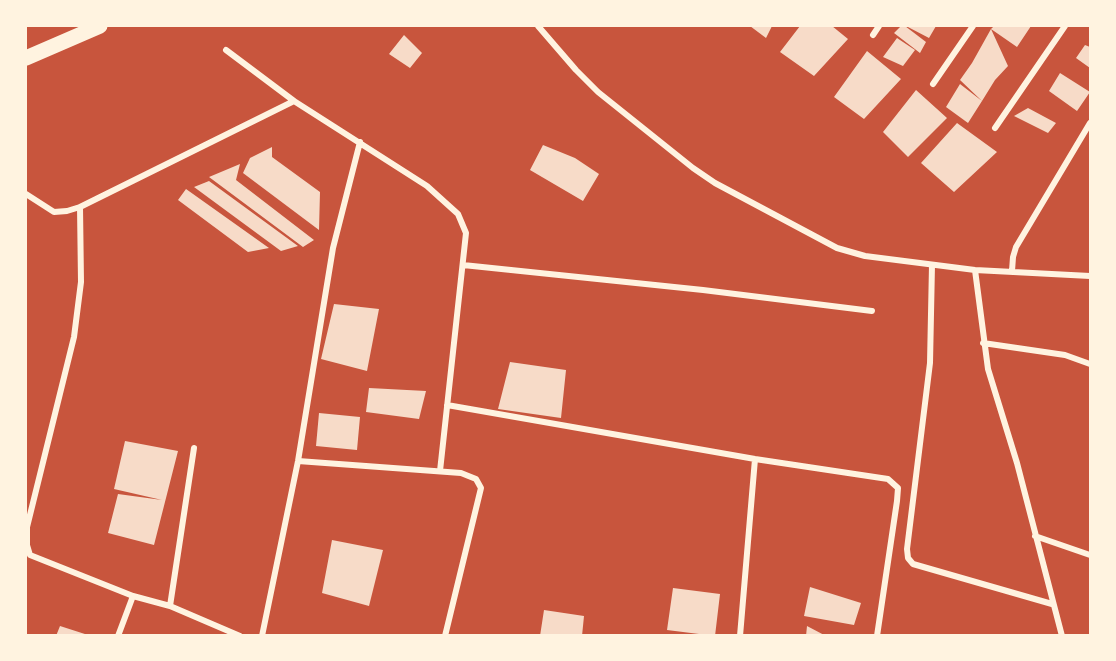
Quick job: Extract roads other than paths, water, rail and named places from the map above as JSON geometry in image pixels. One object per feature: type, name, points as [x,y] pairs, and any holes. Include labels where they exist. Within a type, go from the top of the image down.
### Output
[{"type":"main road","points":[[26,58],[100,26]]},
{"type":"street","points":[[538,26],[598,92],[693,168],[715,183],[837,248],[865,256],[975,270],[1090,276]]},
{"type":"street","points":[[873,35],[879,26]]},
{"type":"street","points":[[933,84],[973,26]]},
{"type":"street","points":[[995,128],[1065,26]]},
{"type":"street","points":[[226,50],[294,101],[427,186],[458,214],[466,232],[440,471]]},
{"type":"street","points":[[26,194],[54,212],[80,207],[294,101]]},
{"type":"street","points":[[1012,271],[1016,247],[1090,123]]},
{"type":"street","points":[[262,636],[298,461],[333,248],[360,142]]},
{"type":"street","points":[[80,207],[81,282],[74,337],[27,528],[27,545],[30,555],[133,596],[170,606],[240,636]]},
{"type":"street","points":[[932,264],[930,363],[907,549],[908,558],[913,564],[1052,604]]},
{"type":"street","points":[[463,265],[703,290],[872,311]]},
{"type":"street","points":[[975,270],[988,369],[1017,463],[1062,636]]},
{"type":"street","points":[[983,343],[1065,355],[1090,363]]},
{"type":"street","points":[[447,405],[755,459],[888,479],[898,488],[877,636]]},
{"type":"street","points":[[170,606],[194,448]]},
{"type":"street","points":[[740,636],[755,459]]},
{"type":"street","points":[[298,461],[461,473],[476,479],[481,488],[445,636]]},
{"type":"street","points":[[1035,536],[1090,555]]},
{"type":"street","points":[[118,636],[133,596]]}]
